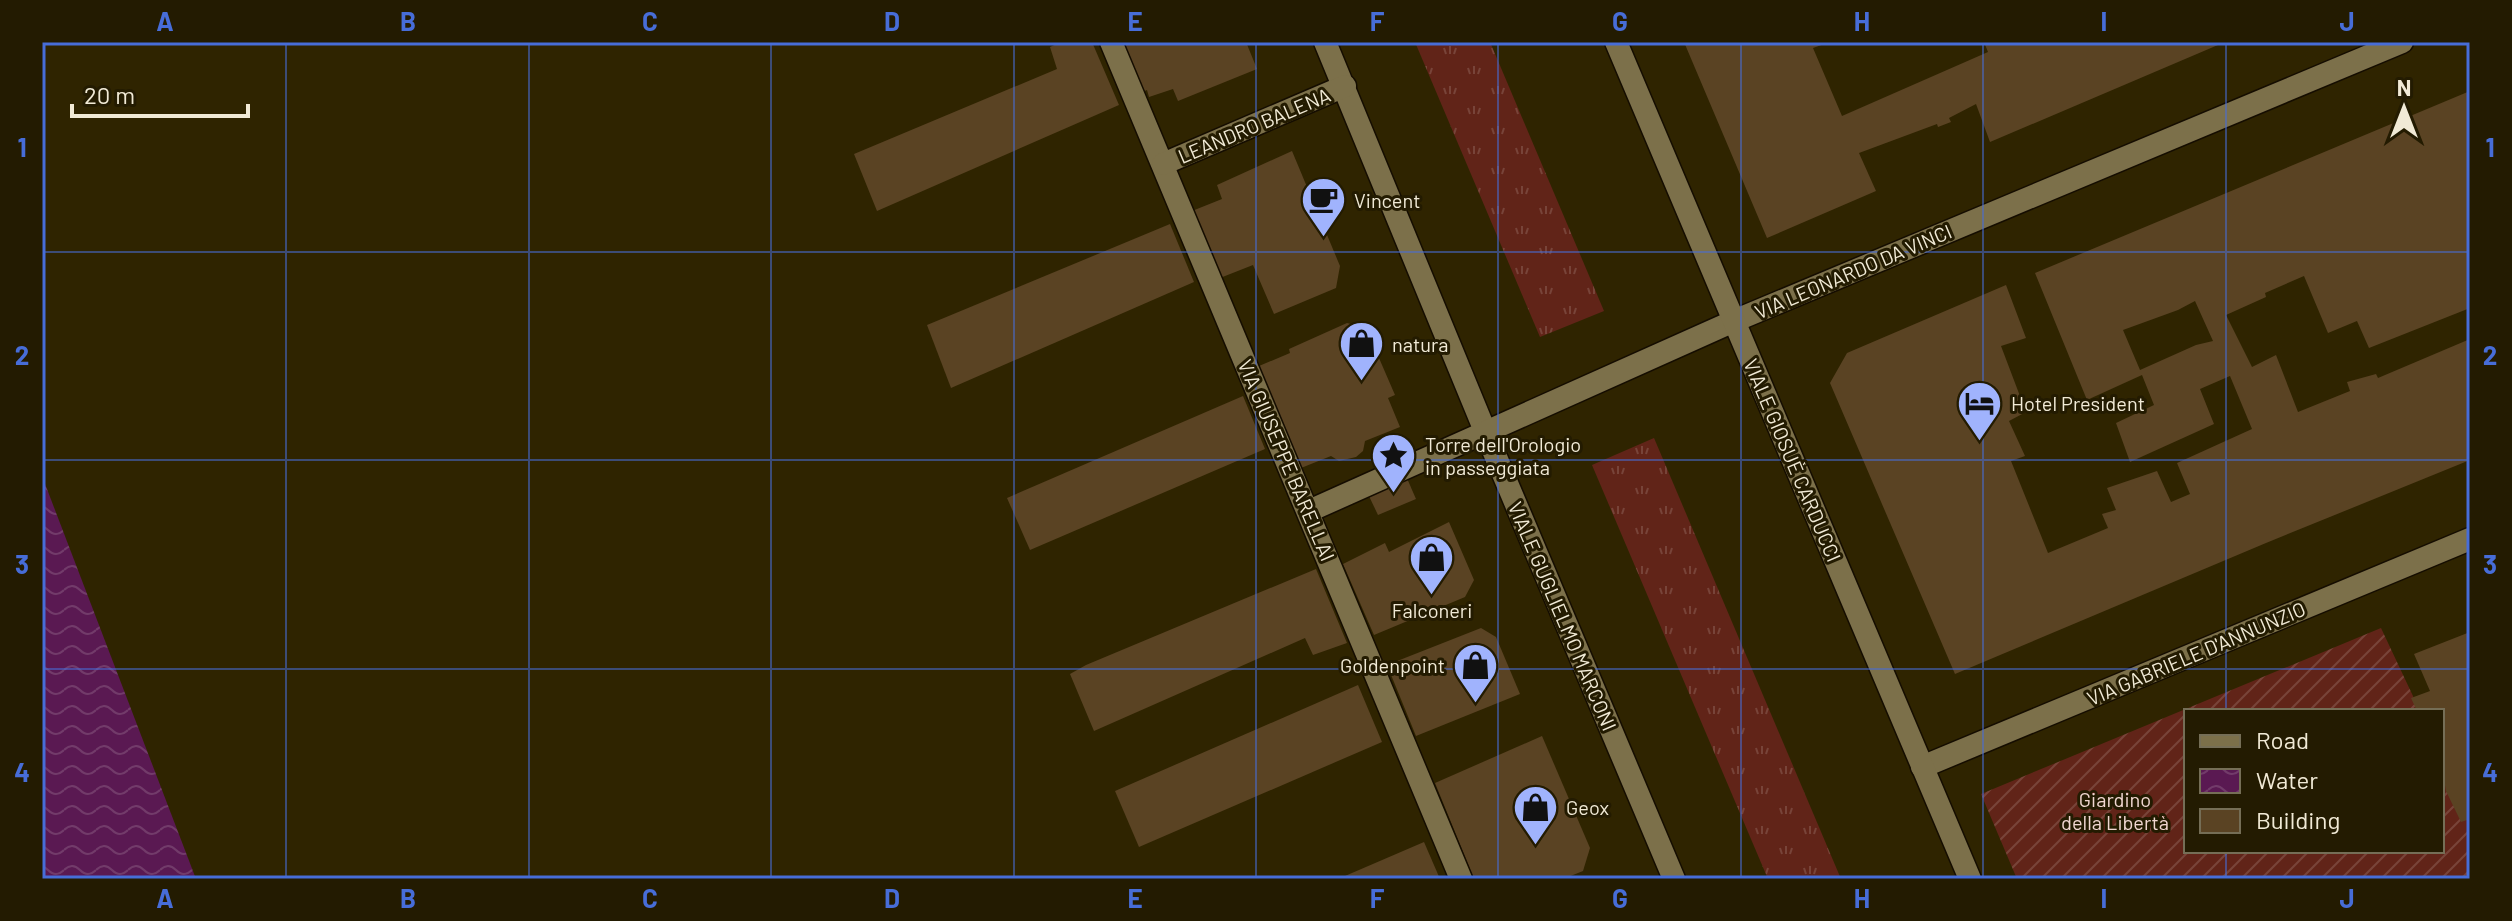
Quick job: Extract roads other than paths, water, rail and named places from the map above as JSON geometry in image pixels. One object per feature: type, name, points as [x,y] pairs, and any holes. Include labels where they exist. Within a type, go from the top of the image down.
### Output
[{"type":"street","name":"VIA GIUSEPPE BARELLAI","points":[[1111,42],[1461,879]]},
{"type":"street","name":"VIALE GUGLIELMO MARCONI","points":[[1325,42],[1674,879]]},
{"type":"street","name":"VIALE GIOSUÈ CARDUCCI","points":[[1616,42],[1970,879]]},
{"type":"street","name":"VIA LEONARDO DA VINCI","points":[[1309,511],[1734,321],[2402,42]]},
{"type":"street","name":"LEANDRO BALENA","points":[[1163,164],[1345,86]]},
{"type":"street","name":"VIA GABRIELE D'ANNUNZIO","points":[[1922,767],[2470,539]]},
{"type":"water","points":[[42,476],[196,879],[42,879]]},
{"type":"place","name":"Vincent","points":[[1323,239]]},
{"type":"place","name":"natura","points":[[1361,383]]},
{"type":"place","name":"Hotel President","points":[[1980,442]]},
{"type":"place","name":"Torre dell'Orologio in passeggiata","points":[[1394,494]]},
{"type":"place","name":"Falconeri","points":[[1432,597]]},
{"type":"place","name":"Goldenpoint","points":[[1476,704]]},
{"type":"place","name":"Geox","points":[[1535,846]]},
{"type":"park label","name":"Giardino della Libertà","points":[[2115,810]]}]
